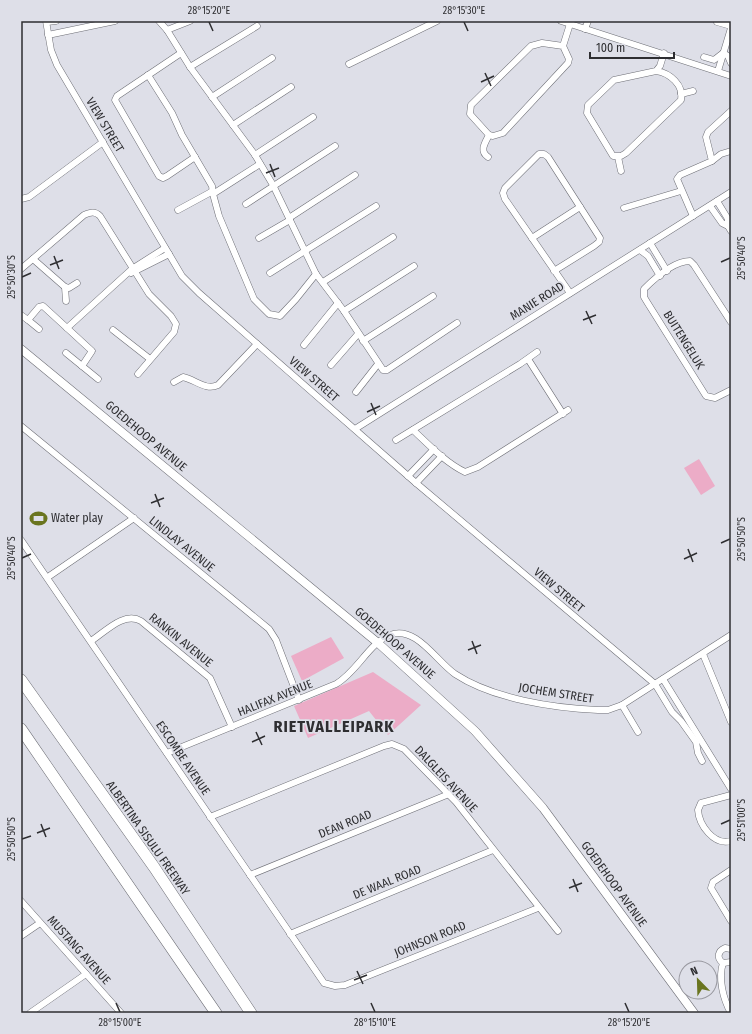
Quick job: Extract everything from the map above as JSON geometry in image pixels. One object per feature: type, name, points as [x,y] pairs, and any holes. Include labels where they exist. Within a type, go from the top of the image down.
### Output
[{"type":"highway","name":"ALBERTINA SISULU FREEWAY","points":[[21,680],[154,867],[250,1013]]},
{"type":"highway","points":[[21,729],[216,1013]]},
{"type":"main road","name":"GOEDEHOOP AVENUE","points":[[21,349],[378,643],[475,730],[532,794],[694,1013]]},
{"type":"street","points":[[46,22],[56,21]]},
{"type":"street","points":[[48,35],[115,21]]},
{"type":"street","points":[[158,21],[167,30],[190,67],[255,155],[273,185],[316,274],[344,311],[383,370],[387,370],[457,323]]},
{"type":"street","points":[[167,30],[190,21]]},
{"type":"street","points":[[349,64],[437,21]]},
{"type":"street","points":[[561,21],[664,53],[731,76]]},
{"type":"street","points":[[585,29],[588,21]]},
{"type":"street","name":"VIEW STREET","points":[[46,22],[48,35],[57,65],[182,276],[198,293],[416,483],[654,684],[672,712],[681,720],[696,742],[698,753],[702,761]]},
{"type":"street","points":[[717,22],[731,30],[718,71]]},
{"type":"street","points":[[563,46],[537,43],[531,46],[471,104],[470,114],[489,135],[493,136],[503,133],[565,67],[569,58],[563,46],[570,24]]},
{"type":"street","points":[[190,67],[257,26]]},
{"type":"street","points":[[656,71],[660,66],[664,53]]},
{"type":"street","points":[[704,57],[714,60],[723,53]]},
{"type":"street","points":[[723,53],[728,56],[731,63]]},
{"type":"street","points":[[181,54],[117,96],[115,100],[159,176],[163,178],[167,176],[195,157]]},
{"type":"street","points":[[212,97],[272,58]]},
{"type":"street","points":[[656,71],[664,72],[677,82],[681,94],[679,103],[626,153],[618,157],[613,156],[587,113],[588,105],[614,80],[656,71]]},
{"type":"street","points":[[148,75],[172,113],[182,135],[212,186],[219,216],[254,298],[269,314],[276,316],[283,314],[316,274]]},
{"type":"street","points":[[233,125],[291,88]]},
{"type":"street","points":[[681,94],[693,91]]},
{"type":"street","points":[[712,161],[706,137],[708,132],[731,111]]},
{"type":"street","points":[[255,155],[312,117]]},
{"type":"street","points":[[488,158],[484,154],[483,149],[489,135]]},
{"type":"street","points":[[21,199],[29,196],[103,142]]},
{"type":"street","points":[[246,204],[335,146]]},
{"type":"street","points":[[693,216],[677,183],[677,177],[712,161],[721,154],[731,151]]},
{"type":"street","points":[[554,271],[599,242],[599,236],[548,157],[544,154],[539,154],[505,188],[503,193],[505,199],[554,271],[570,293]]},
{"type":"street","points":[[618,157],[621,171]]},
{"type":"street","points":[[178,210],[213,192],[260,164]]},
{"type":"street","points":[[259,238],[355,175]]},
{"type":"street","points":[[624,208],[681,191]]},
{"type":"street","name":"MANIE ROAD","points":[[355,429],[731,192]]},
{"type":"street","points":[[717,201],[728,220],[730,228]]},
{"type":"street","points":[[270,273],[306,252],[376,206]]},
{"type":"street","points":[[710,206],[722,223],[730,228]]},
{"type":"street","points":[[532,238],[580,207]]},
{"type":"street","points":[[21,269],[84,215],[90,212],[96,212],[103,219],[132,272],[148,294],[171,316],[176,324],[174,332],[138,374]]},
{"type":"street","points":[[323,282],[393,237]]},
{"type":"street","points":[[650,243],[667,271]]},
{"type":"street","points":[[67,328],[132,272],[165,248]]},
{"type":"street","points":[[640,250],[648,256],[660,276]]},
{"type":"street","points":[[132,272],[169,254]]},
{"type":"street","points":[[33,259],[65,287],[69,288],[77,283]]},
{"type":"street","name":"BUITENGELUK","points":[[731,322],[692,262],[685,261],[667,271],[644,289],[644,296],[647,302],[706,396],[715,398],[731,390]]},
{"type":"street","points":[[344,311],[414,266]]},
{"type":"street","points":[[65,287],[66,301]]},
{"type":"street","points":[[364,341],[433,296]]},
{"type":"street","points":[[304,345],[338,303]]},
{"type":"street","points":[[28,320],[39,307],[42,306],[92,351],[82,366]]},
{"type":"street","points":[[21,315],[39,329]]},
{"type":"street","points":[[112,330],[150,359]]},
{"type":"street","points":[[331,365],[358,334]]},
{"type":"street","points":[[174,382],[183,377],[208,388],[218,385],[257,344]]},
{"type":"street","points":[[396,440],[537,352]]},
{"type":"street","points":[[66,353],[98,378]]},
{"type":"street","points":[[413,430],[458,468],[466,472],[472,471],[566,412],[528,358]]},
{"type":"street","points":[[356,392],[378,364]]},
{"type":"street","name":"LINDLAY AVENUE","points":[[21,426],[269,629],[276,640],[299,700]]},
{"type":"street","points":[[408,476],[434,448]]},
{"type":"street","points":[[416,483],[442,456]]},
{"type":"street","points":[[48,577],[134,518]]},
{"type":"street","name":"ESCOMBE AVENUE","points":[[21,540],[48,577],[320,979],[330,985]]},
{"type":"street","name":"RANKIN AVENUE","points":[[91,641],[124,619],[133,618],[141,621],[207,675],[215,687],[232,727]]},
{"type":"street","name":"JOCHEM STREET","points":[[378,643],[392,635],[411,636],[449,670],[475,685],[526,701],[608,710],[622,705],[731,635]]},
{"type":"street","name":"HALIFAX AVENUE","points":[[167,753],[325,690],[345,678],[378,643]]},
{"type":"street","points":[[703,654],[731,722]]},
{"type":"street","points":[[663,679],[731,789]]},
{"type":"street","points":[[622,705],[638,732]]},
{"type":"street","name":"DALGLEIS AVENUE","points":[[210,817],[392,744],[404,749],[449,794],[538,908],[558,931]]},
{"type":"street","name":"DEAN ROAD","points":[[250,875],[449,794]]},
{"type":"street","points":[[731,795],[701,803],[698,810],[701,822],[707,831],[717,840],[727,842],[731,841]]},
{"type":"street","name":"DE WAAL ROAD","points":[[290,934],[493,850]]},
{"type":"street","points":[[731,870],[713,882],[711,888],[731,921]]},
{"type":"street","name":"MUSTANG AVENUE","points":[[21,901],[120,1013]]},
{"type":"street","name":"JOHNSON ROAD","points":[[330,985],[338,987],[345,985],[538,908]]},
{"type":"street","points":[[21,936],[40,923]]},
{"type":"street","points":[[723,963],[718,955],[721,950],[730,946]]},
{"type":"street","points":[[723,963],[731,962]]},
{"type":"street","points":[[723,963],[720,971],[722,986],[731,1013]]},
{"type":"street","points":[[30,1013],[86,974]]},
{"type":"shaded area","points":[[699,459],[715,486],[701,495],[684,468]]},
{"type":"shaded area","points":[[331,637],[344,658],[302,681],[291,656]]},
{"type":"shaded area","points":[[373,672],[421,705],[388,735],[369,711],[308,738],[294,706]]},
{"type":"place","name":"Water play","points":[[38,518]]},
{"type":"district","name":"RIETVALLEIPARK","points":[[334,726]]}]
